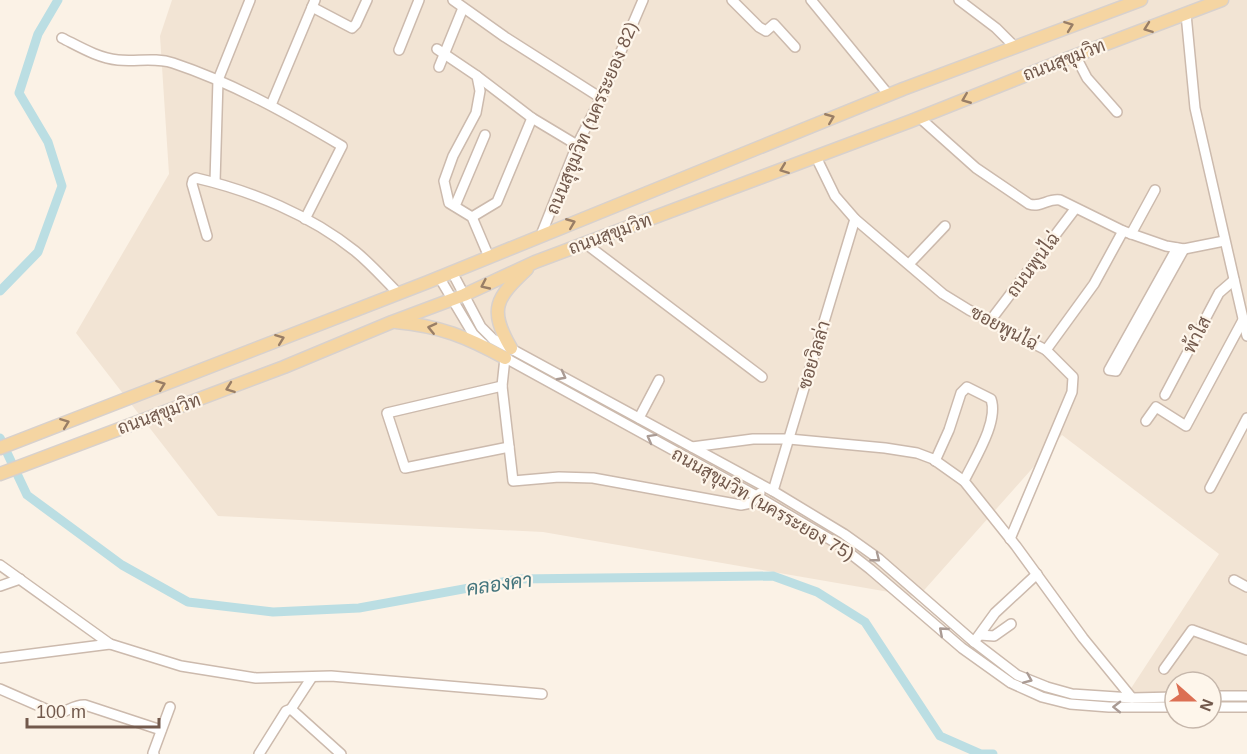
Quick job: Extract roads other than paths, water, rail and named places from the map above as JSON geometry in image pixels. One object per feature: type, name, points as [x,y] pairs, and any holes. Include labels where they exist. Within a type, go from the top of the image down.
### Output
[{"type":"main road","name":"ถนนสุขุมวิท","points":[[0,448],[440,277],[888,94],[1141,0]]},
{"type":"main road","name":"ถนนสุขุมวิท","points":[[0,474],[285,367],[392,322],[464,295],[535,262],[920,118],[1075,55],[1222,0]]},
{"type":"main road","points":[[508,353],[500,330],[498,308],[502,296],[510,285],[535,262]]},
{"type":"main road","points":[[392,322],[416,324],[469,338],[508,353]]},
{"type":"street","points":[[215,182],[218,80],[250,0]]},
{"type":"street","points":[[271,105],[314,4],[352,28],[367,0]]},
{"type":"street","points":[[399,50],[419,0]]},
{"type":"street","points":[[453,0],[505,37],[601,98]]},
{"type":"street","name":"ถนนสุขุมวิท (นครระยอง 82)","points":[[541,235],[577,145],[601,98],[643,0]]},
{"type":"street","points":[[732,0],[759,27],[766,31],[774,24],[795,47]]},
{"type":"street","points":[[811,0],[888,94]]},
{"type":"street","points":[[959,0],[996,28],[1014,46]]},
{"type":"street","points":[[439,67],[441,51],[463,8]]},
{"type":"street","points":[[1186,14],[1195,108],[1247,336]]},
{"type":"street","points":[[62,39],[99,56],[114,60],[165,61],[218,80],[271,105],[342,146],[305,219]]},
{"type":"street","points":[[441,51],[532,118],[577,145]]},
{"type":"street","points":[[1075,55],[1087,78],[1117,112]]},
{"type":"street","points":[[477,76],[480,92],[476,112],[453,156],[444,181],[449,203],[472,217],[489,257]]},
{"type":"street","points":[[472,217],[497,202],[532,118]]},
{"type":"street","points":[[920,118],[976,168],[1029,204],[1037,206],[1055,199],[1127,232],[1180,249],[1224,241]]},
{"type":"street","points":[[455,206],[486,135]]},
{"type":"street","name":"ซอยพูนไฉ่","points":[[816,157],[835,196],[855,219],[943,294],[1046,351],[1071,374],[1074,388],[1010,538]]},
{"type":"street","points":[[207,236],[192,184],[196,178],[242,190],[305,219],[356,251],[398,293]]},
{"type":"street","points":[[1046,351],[1094,284],[1155,190]]},
{"type":"street","name":"ถนนพูนไฉ่","points":[[990,321],[1076,208]]},
{"type":"street","name":"ซอยวิลล่า","points":[[758,497],[769,489],[789,439],[855,219]]},
{"type":"street","points":[[909,264],[945,226]]},
{"type":"street","points":[[586,244],[762,377]]},
{"type":"street","points":[[1153,297],[1116,371],[1109,370],[1180,249]]},
{"type":"street","name":"ถนนสุขุมวิท (นครระยอง 75)","points":[[452,272],[481,327],[508,353],[838,544],[962,648],[1011,683],[1042,697],[1070,704],[1163,707]]},
{"type":"street","name":"ถนนสุขุมวิท (นครระยอง 75)","points":[[440,277],[472,334],[486,346],[508,353],[639,418],[769,489],[844,534],[977,638],[1017,675],[1072,694],[1132,698],[1163,697]]},
{"type":"street","name":"พ้าใส","points":[[1165,395],[1219,293],[1234,280]]},
{"type":"street","points":[[1146,421],[1156,407],[1186,426],[1243,320]]},
{"type":"street","points":[[508,353],[502,386],[513,481],[559,477],[593,478],[741,505],[751,503],[758,497]]},
{"type":"street","points":[[639,418],[659,380]]},
{"type":"street","points":[[502,386],[387,413],[405,468],[509,447]]},
{"type":"street","points":[[935,461],[949,430],[961,393],[968,387],[991,399],[994,408],[989,429],[964,481]]},
{"type":"street","points":[[1210,488],[1247,418]]},
{"type":"street","points":[[692,447],[753,439],[789,439],[885,448],[917,453],[935,461],[964,481],[1010,538],[1083,638],[1132,698]]},
{"type":"street","points":[[0,565],[111,644],[181,666],[256,678],[343,677],[542,694]]},
{"type":"street","points":[[977,638],[994,613],[1037,574]]},
{"type":"street","points":[[0,586],[20,579]]},
{"type":"street","points":[[1234,580],[1247,587]]},
{"type":"street","points":[[977,638],[994,636],[1011,624]]},
{"type":"street","points":[[1164,669],[1192,630],[1247,650]]},
{"type":"street","points":[[0,658],[111,644]]},
{"type":"street","points":[[259,754],[286,711],[291,709],[312,677]]},
{"type":"street","points":[[0,689],[55,712],[63,712],[77,705],[85,705],[161,730]]},
{"type":"street","points":[[1223,696],[1247,696]]},
{"type":"street","points":[[154,754],[170,707]]},
{"type":"street","points":[[1223,707],[1247,707]]},
{"type":"street","points":[[291,709],[342,754]]},
{"type":"waterway","points":[[0,291],[38,252],[62,186],[48,142],[19,93],[38,34],[58,0]]},
{"type":"waterway","name":"คลองคา","points":[[0,438],[27,495],[122,565],[188,602],[273,612],[359,608],[518,579],[773,576],[817,592],[865,622],[940,736],[981,754],[993,754]]}]
